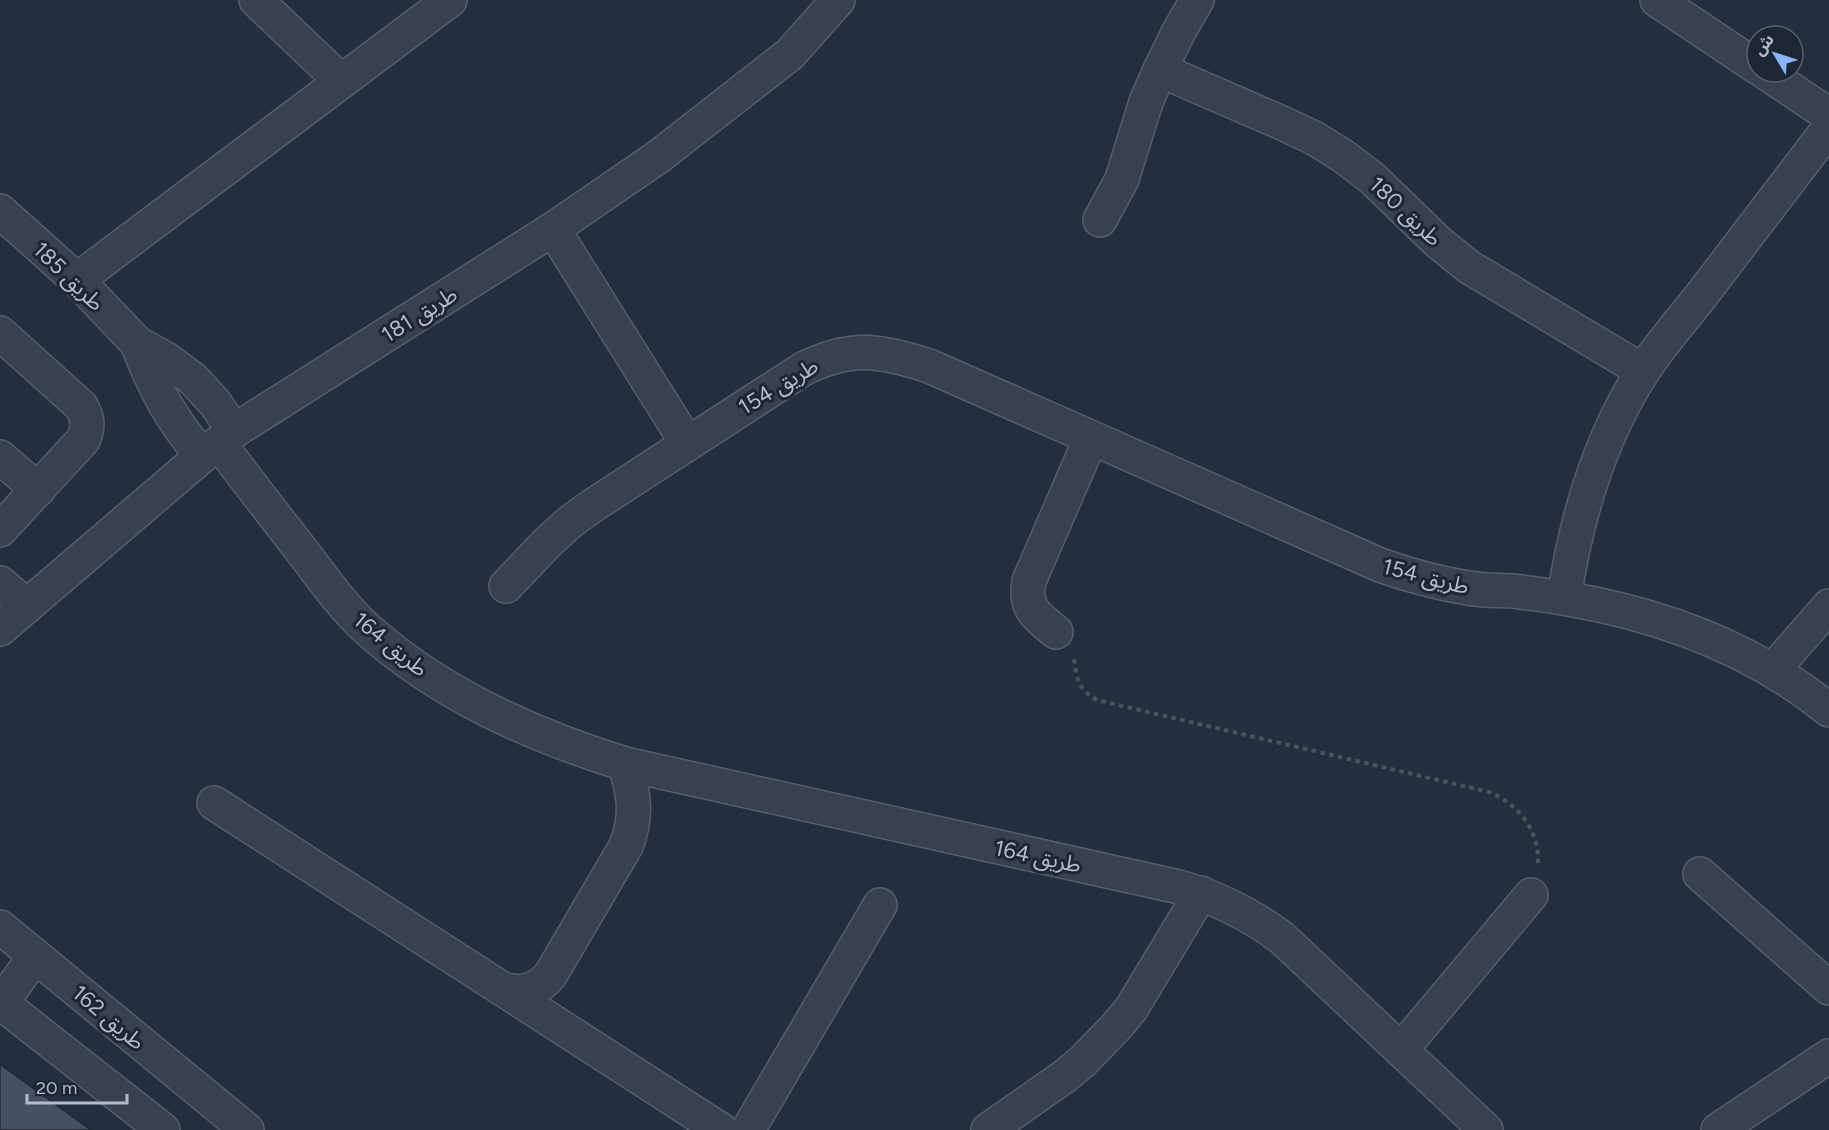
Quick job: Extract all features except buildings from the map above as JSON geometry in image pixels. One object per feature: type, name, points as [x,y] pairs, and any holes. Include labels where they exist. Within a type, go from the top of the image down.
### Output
[{"type":"street","points":[[256,0],[341,81]]},
{"type":"street","points":[[77,280],[450,0]]},
{"type":"street","name":"طريق 181","points":[[0,629],[218,443],[553,229],[658,157],[790,54],[838,0]]},
{"type":"street","points":[[1100,219],[1122,179],[1146,102],[1160,70],[1197,0]]},
{"type":"street","points":[[1679,6],[1745,58]]},
{"type":"street","name":"طريق 180","points":[[1160,70],[1314,138],[1343,156],[1372,178],[1438,242],[1469,267],[1643,371]]},
{"type":"street","points":[[1783,84],[1829,115]]},
{"type":"street","points":[[1564,598],[1579,518],[1592,479],[1606,442],[1643,371],[1829,129]]},
{"type":"street","name":"طريق 185","points":[[0,211],[77,280],[137,343],[166,359],[193,379],[215,403],[218,443],[181,431],[148,374],[137,343]]},
{"type":"street","points":[[553,229],[687,444]]},
{"type":"street","points":[[0,333],[81,406],[88,423],[83,440],[0,530]]},
{"type":"street","name":"طريق 154","points":[[506,586],[570,522],[803,369],[824,358],[845,353],[889,354],[929,366],[1380,565],[1409,575],[1460,587],[1564,598],[1610,607],[1683,629],[1729,647],[1773,670],[1829,710]]},
{"type":"street","points":[[1056,632],[1034,613],[1029,604],[1027,592],[1029,581],[1091,438]]},
{"type":"street","name":"طريق 164","points":[[218,443],[332,590],[365,627],[444,685],[487,710],[540,735],[625,764],[1179,887],[1230,905],[1282,938],[1486,1130]]},
{"type":"street","points":[[0,457],[38,490]]},
{"type":"street","points":[[0,583],[27,606]]},
{"type":"street","points":[[1773,670],[1829,606]]},
{"type":"street","points":[[505,990],[526,992],[536,988],[551,974],[626,846],[632,831],[634,802],[625,764]]},
{"type":"street","points":[[214,804],[721,1130]]},
{"type":"street","points":[[1700,874],[1829,988]]},
{"type":"street","points":[[988,1130],[1065,1076],[1116,1027],[1131,1009],[1201,893]]},
{"type":"street","points":[[1401,1050],[1531,895]]},
{"type":"street","points":[[748,1130],[880,905]]},
{"type":"street","name":"طريق 162","points":[[0,927],[247,1130]]},
{"type":"street","points":[[35,956],[0,1002],[163,1130]]},
{"type":"street","points":[[1718,1130],[1829,1056]]},
{"type":"path","points":[[1056,632],[1070,649],[1082,688],[1096,700],[1489,792],[1502,798],[1514,807],[1532,831],[1538,859],[1531,895]]}]
